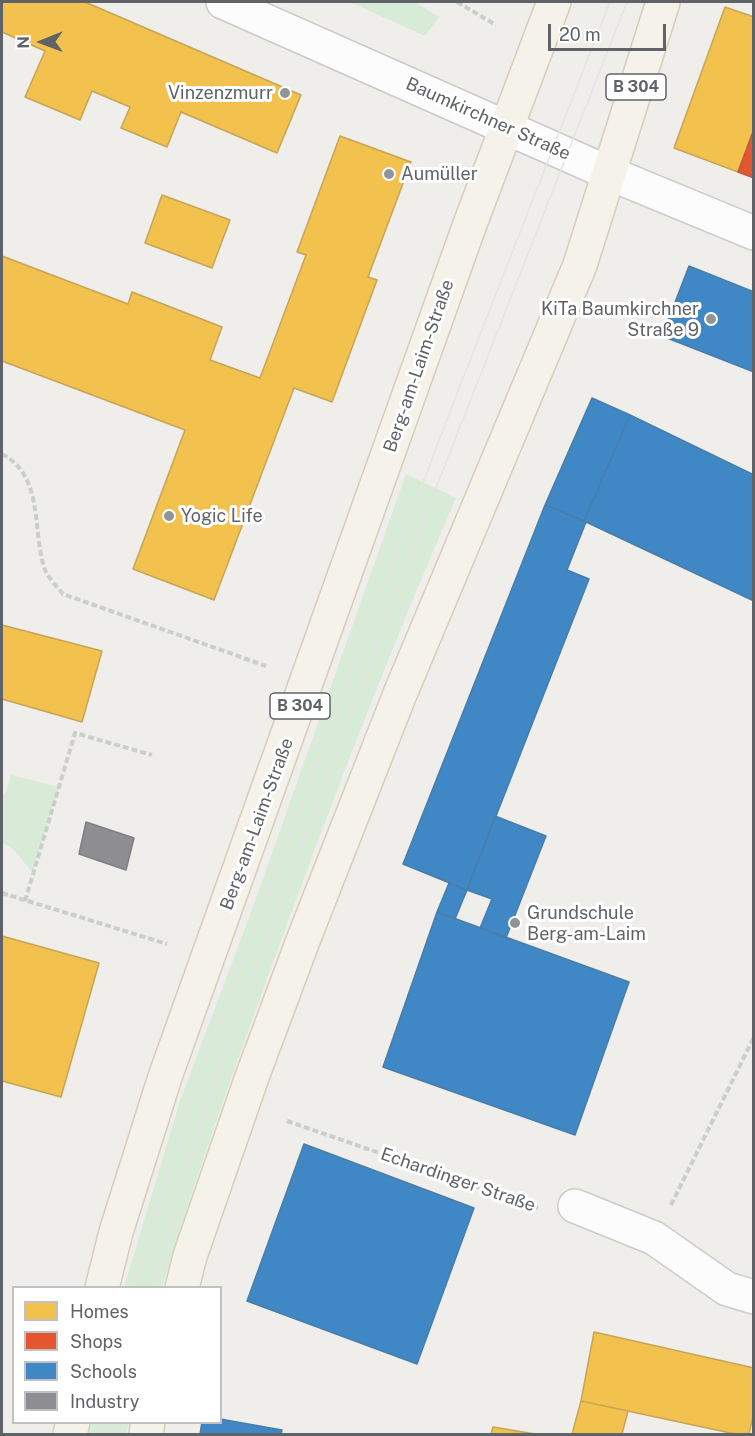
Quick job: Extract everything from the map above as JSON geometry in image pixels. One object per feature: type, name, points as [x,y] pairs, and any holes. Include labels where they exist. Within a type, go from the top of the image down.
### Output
[{"type":"main road","name":"Baumkirchner Straße","points":[[223,2],[611,174],[753,233]]},
{"type":"main road","name":"B 304","points":[[506,126],[554,2]]},
{"type":"main road","name":"B 304","points":[[182,1286],[190,1256],[252,1077],[304,938],[400,694],[580,265],[611,174],[663,2]]},
{"type":"main road","name":"Berg-am-Laim-Straße","points":[[102,1286],[116,1232],[165,1077],[506,126]]},
{"type":"main road","points":[[574,1206],[654,1238],[727,1289],[753,1297]]},
{"type":"path","points":[[458,2],[496,25]]},
{"type":"path","points":[[2,454],[10,458],[33,490],[44,569],[63,594],[266,666]]},
{"type":"path","points":[[25,901],[75,733],[152,754]]},
{"type":"path","points":[[2,893],[167,944]]},
{"type":"path","points":[[654,1238],[753,1037]]},
{"type":"path","name":"Echardinger Straße","points":[[287,1121],[542,1210],[574,1206]]},
{"type":"green space","points":[[350,2],[415,2],[439,17],[425,36]]},
{"type":"green space","points":[[406,474],[456,498],[391,654],[309,866],[223,1102],[162,1286],[124,1286],[180,1101],[253,907]]},
{"type":"green space","points":[[11,775],[59,787],[33,872],[16,852],[2,843],[2,796],[5,795]]},
{"type":"green space","points":[[92,1424],[129,1424],[126,1434],[89,1434]]},
{"type":"building: Homes","points":[[2,2],[85,2],[301,95],[277,153],[181,112],[167,147],[121,128],[130,107],[92,91],[80,120],[25,97],[45,51],[2,32]]},
{"type":"building: Homes","points":[[725,7],[754,17],[754,129],[738,172],[674,148]]},
{"type":"building: Homes","points":[[340,136],[411,162],[368,277],[377,280],[332,402],[294,388],[214,600],[133,569],[185,430],[2,361],[2,256],[128,304],[132,292],[222,327],[210,360],[260,378],[306,255],[297,252]]},
{"type":"building: Homes","points":[[162,195],[230,220],[212,268],[145,243]]},
{"type":"building: Homes","points":[[2,625],[102,651],[82,722],[2,699]]},
{"type":"building: Homes","points":[[2,936],[99,963],[61,1097],[2,1081]]},
{"type":"building: Homes","points":[[594,1332],[754,1368],[754,1412],[749,1434],[735,1434],[581,1401]]},
{"type":"building: Homes","points":[[581,1401],[628,1411],[622,1434],[572,1434]]},
{"type":"building: Homes","points":[[493,1427],[535,1434],[491,1434]]},
{"type":"building: Shops","points":[[754,129],[754,178],[738,172]]},
{"type":"building: Schools","name":"KiTa Baumkirchner Straße 9","points":[[689,266],[754,292],[754,372],[662,336]]},
{"type":"building: Schools","points":[[592,398],[630,415],[584,521],[545,505]]},
{"type":"building: Schools","points":[[630,415],[754,475],[754,601],[584,521]]},
{"type":"building: Schools","points":[[545,505],[586,522],[567,570],[589,579],[467,890],[403,864]]},
{"type":"building: Schools","points":[[495,816],[546,836],[506,938],[480,928],[492,899],[467,890]]},
{"type":"building: Schools","points":[[449,883],[467,890],[455,919],[437,912]]},
{"type":"building: Schools","points":[[437,912],[629,982],[575,1135],[383,1067]]},
{"type":"building: Schools","points":[[304,1144],[474,1208],[417,1364],[247,1301]]},
{"type":"building: Schools","points":[[222,1419],[282,1430],[281,1434],[200,1434],[202,1424],[222,1424]]},
{"type":"building: Industry","points":[[86,822],[134,838],[126,870],[79,854]]},
{"type":"tram line","points":[[135,1286],[196,1083],[446,422],[610,2]]},
{"type":"tram line","points":[[153,1286],[212,1087],[425,516],[627,2]]},
{"type":"tram line","points":[[98,1434],[100,1424]]},
{"type":"tram line","points":[[116,1434],[118,1424]]},
{"type":"place","name":"Vinzenzmurr","points":[[285,93]]},
{"type":"place","name":"Aumüller","points":[[389,174]]},
{"type":"place","name":"KiTa Baumkirchner Straße 9","points":[[711,319]]},
{"type":"place","name":"Yogic Life","points":[[169,516]]},
{"type":"place","name":"Grundschule Berg-am-Laim","points":[[515,923]]}]
